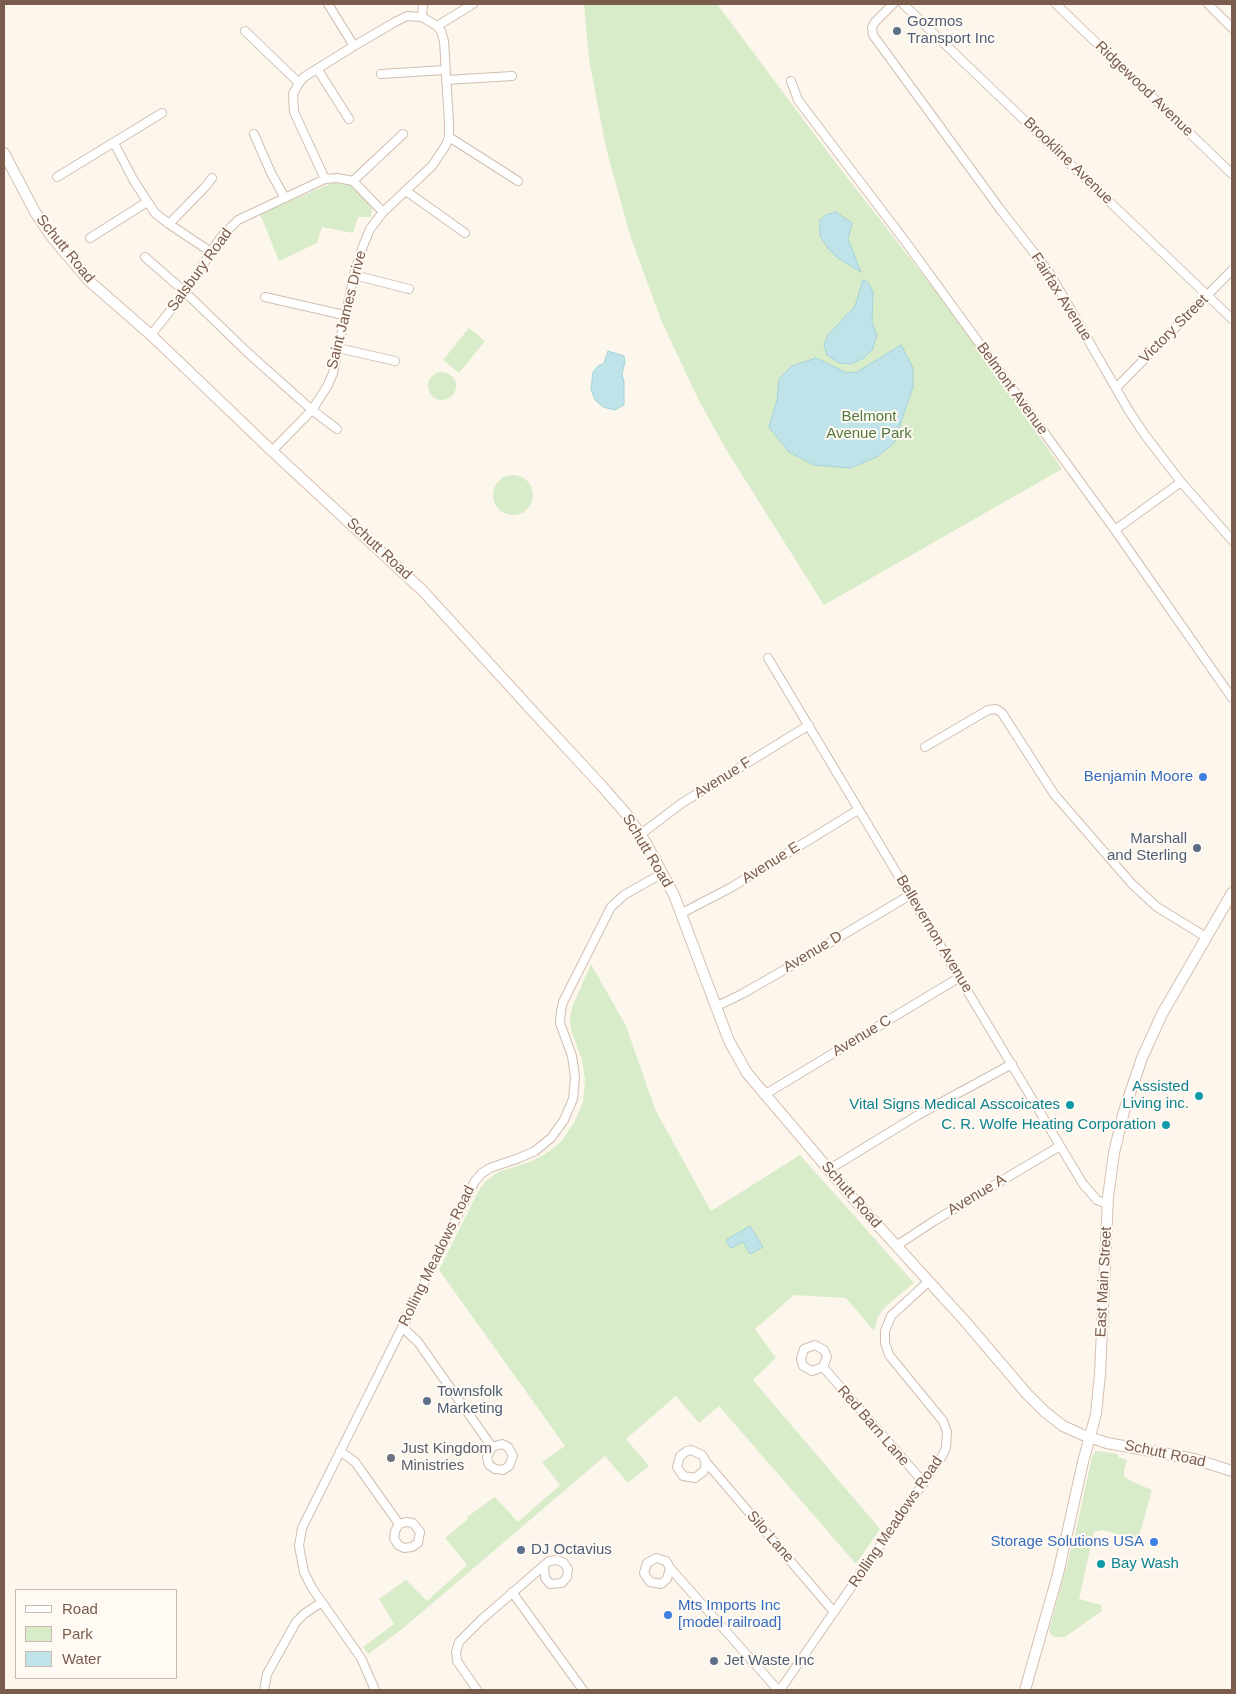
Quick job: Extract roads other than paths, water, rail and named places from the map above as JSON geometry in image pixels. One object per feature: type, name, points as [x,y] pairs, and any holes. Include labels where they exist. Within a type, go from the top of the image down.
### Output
[{"type":"street","points":[[328,4],[354,46]]},
{"type":"street","points":[[422,17],[423,4]]},
{"type":"street","points":[[437,26],[473,4]]},
{"type":"street","name":"Fairfax Avenue","points":[[893,4],[874,22],[872,30],[878,43],[994,201],[1049,272],[1144,435],[1181,482],[1232,540]]},
{"type":"street","name":"Brookline Avenue","points":[[903,4],[1232,319]]},
{"type":"street","name":"Ridgewood Avenue","points":[[1056,4],[1232,174]]},
{"type":"street","points":[[1208,4],[1232,28]]},
{"type":"street","points":[[326,179],[294,112],[293,94],[304,77],[407,16],[422,17],[437,26],[442,32],[449,137],[518,181]]},
{"type":"street","points":[[245,31],[299,83]]},
{"type":"street","points":[[318,70],[349,119]]},
{"type":"street","points":[[381,74],[445,70]]},
{"type":"street","points":[[446,80],[512,76]]},
{"type":"street","name":"Belmont Avenue","points":[[790,81],[798,100],[905,240],[1115,530],[1232,698]]},
{"type":"street","points":[[56,177],[162,113]]},
{"type":"street","points":[[254,134],[271,173],[286,198]]},
{"type":"street","points":[[383,212],[352,181],[403,134]]},
{"type":"street","name":"Saint James Drive","points":[[272,451],[312,410],[328,385],[333,373],[354,276],[370,229],[383,212],[432,166],[449,137]]},
{"type":"street","points":[[114,143],[155,213],[211,252]]},
{"type":"street","name":"Schutt Road","points":[[4,153],[35,212],[66,255],[88,280],[151,335],[272,451],[423,591],[628,816],[641,834],[663,873],[682,913],[715,1007],[734,1052],[747,1073],[828,1170],[1045,1412],[1063,1426],[1090,1437],[1194,1459],[1232,1471]]},
{"type":"street","points":[[169,224],[212,178]]},
{"type":"street","name":"Salsbury Road","points":[[151,335],[185,292],[229,228],[238,220],[326,179],[337,178],[352,181]]},
{"type":"street","points":[[406,192],[465,233]]},
{"type":"street","points":[[90,238],[147,202]]},
{"type":"street","points":[[145,258],[185,292],[246,352],[312,410],[337,429]]},
{"type":"street","name":"Victory Street","points":[[1116,388],[1232,270]]},
{"type":"street","points":[[354,276],[409,289]]},
{"type":"street","points":[[265,297],[344,316]]},
{"type":"street","points":[[338,348],[395,362]]},
{"type":"street","points":[[1115,530],[1181,482]]},
{"type":"street","name":"Bellevernon Avenue","points":[[768,658],[1060,1146],[1092,1195],[1097,1200],[1107,1204]]},
{"type":"street","points":[[924,747],[988,710],[996,709],[1002,713],[1054,794],[1132,884],[1157,907],[1206,937]]},
{"type":"street","name":"Avenue F","points":[[641,834],[682,803],[809,725]]},
{"type":"street","name":"Avenue E","points":[[682,913],[732,887],[858,810]]},
{"type":"street","name":"Rolling Meadows Road","points":[[375,1690],[361,1658],[322,1602],[304,1572],[300,1560],[300,1537],[308,1516],[340,1451],[478,1176],[490,1168],[535,1151],[551,1138],[564,1120],[573,1099],[575,1077],[572,1056],[560,1023],[560,1011],[563,1002],[611,907],[624,895],[663,873]]},
{"type":"street","name":"East Main Street","points":[[1025,1690],[1058,1574],[1096,1414],[1100,1374],[1107,1204],[1116,1145],[1124,1110],[1142,1058],[1165,1008],[1232,893]]},
{"type":"street","name":"Avenue D","points":[[715,1007],[784,970],[910,895]]},
{"type":"street","name":"Avenue C","points":[[764,1095],[960,977]]},
{"type":"street","points":[[828,1170],[918,1115],[1012,1064]]},
{"type":"street","name":"Avenue A","points":[[896,1246],[934,1221],[1060,1146]]},
{"type":"street","name":"Rolling Meadows Road","points":[[779,1690],[924,1483],[946,1448],[948,1438],[946,1427],[936,1410],[889,1355],[884,1337],[886,1325],[894,1311],[928,1282]]},
{"type":"street","points":[[402,1327],[418,1342],[492,1447]]},
{"type":"street","name":"Red Barn Lane","points":[[823,1368],[924,1483]]},
{"type":"street","points":[[340,1451],[355,1462],[400,1524]]},
{"type":"street","name":"Silo Lane","points":[[706,1462],[834,1612]]},
{"type":"street","points":[[477,1690],[459,1665],[456,1656],[457,1647],[462,1637],[512,1592],[544,1567]]},
{"type":"street","points":[[670,1568],[779,1690]]},
{"type":"street","points":[[512,1592],[583,1690]]},
{"type":"street","points":[[264,1690],[267,1674],[296,1622],[322,1602]]},
{"type":"water","points":[[836,212],[852,223],[848,239],[861,272],[838,258],[820,236],[820,220],[826,215]]},
{"type":"water","points":[[863,280],[868,282],[873,292],[872,323],[877,335],[872,350],[864,358],[851,364],[839,363],[827,355],[824,345],[828,335],[855,306]]},
{"type":"water","points":[[901,345],[913,368],[913,387],[894,443],[877,457],[850,468],[814,465],[789,452],[769,427],[777,400],[779,379],[792,366],[816,358],[847,373],[857,372]]},
{"type":"water","points":[[608,351],[624,356],[625,362],[622,374],[624,405],[615,410],[603,407],[595,400],[591,389],[593,372],[604,363]]},
{"type":"water","points":[[750,1226],[763,1247],[750,1254],[743,1242],[731,1248],[726,1240]]},
{"type":"place","name":"Gozmos Transport Inc","points":[[897,31]]},
{"type":"place","name":"Benjamin Moore","points":[[1203,777]]},
{"type":"place","name":"Marshall and Sterling","points":[[1197,848]]},
{"type":"place","name":"Assisted Living inc.","points":[[1199,1096]]},
{"type":"place","name":"Vital Signs Medical Asscoicates","points":[[1070,1105]]},
{"type":"place","name":"C. R. Wolfe Heating Corporation","points":[[1166,1125]]},
{"type":"place","name":"Townsfolk Marketing","points":[[427,1401]]},
{"type":"place","name":"Just Kingdom Ministries","points":[[391,1458]]},
{"type":"place","name":"Storage Solutions USA","points":[[1154,1542]]},
{"type":"place","name":"DJ Octavius","points":[[521,1550]]},
{"type":"place","name":"Bay Wash","points":[[1101,1564]]},
{"type":"place","name":"Mts Imports Inc [model railroad]","points":[[668,1615]]},
{"type":"place","name":"Jet Waste Inc","points":[[714,1661]]},
{"type":"park label","name":"Belmont Avenue Park","points":[[869,426]]}]
